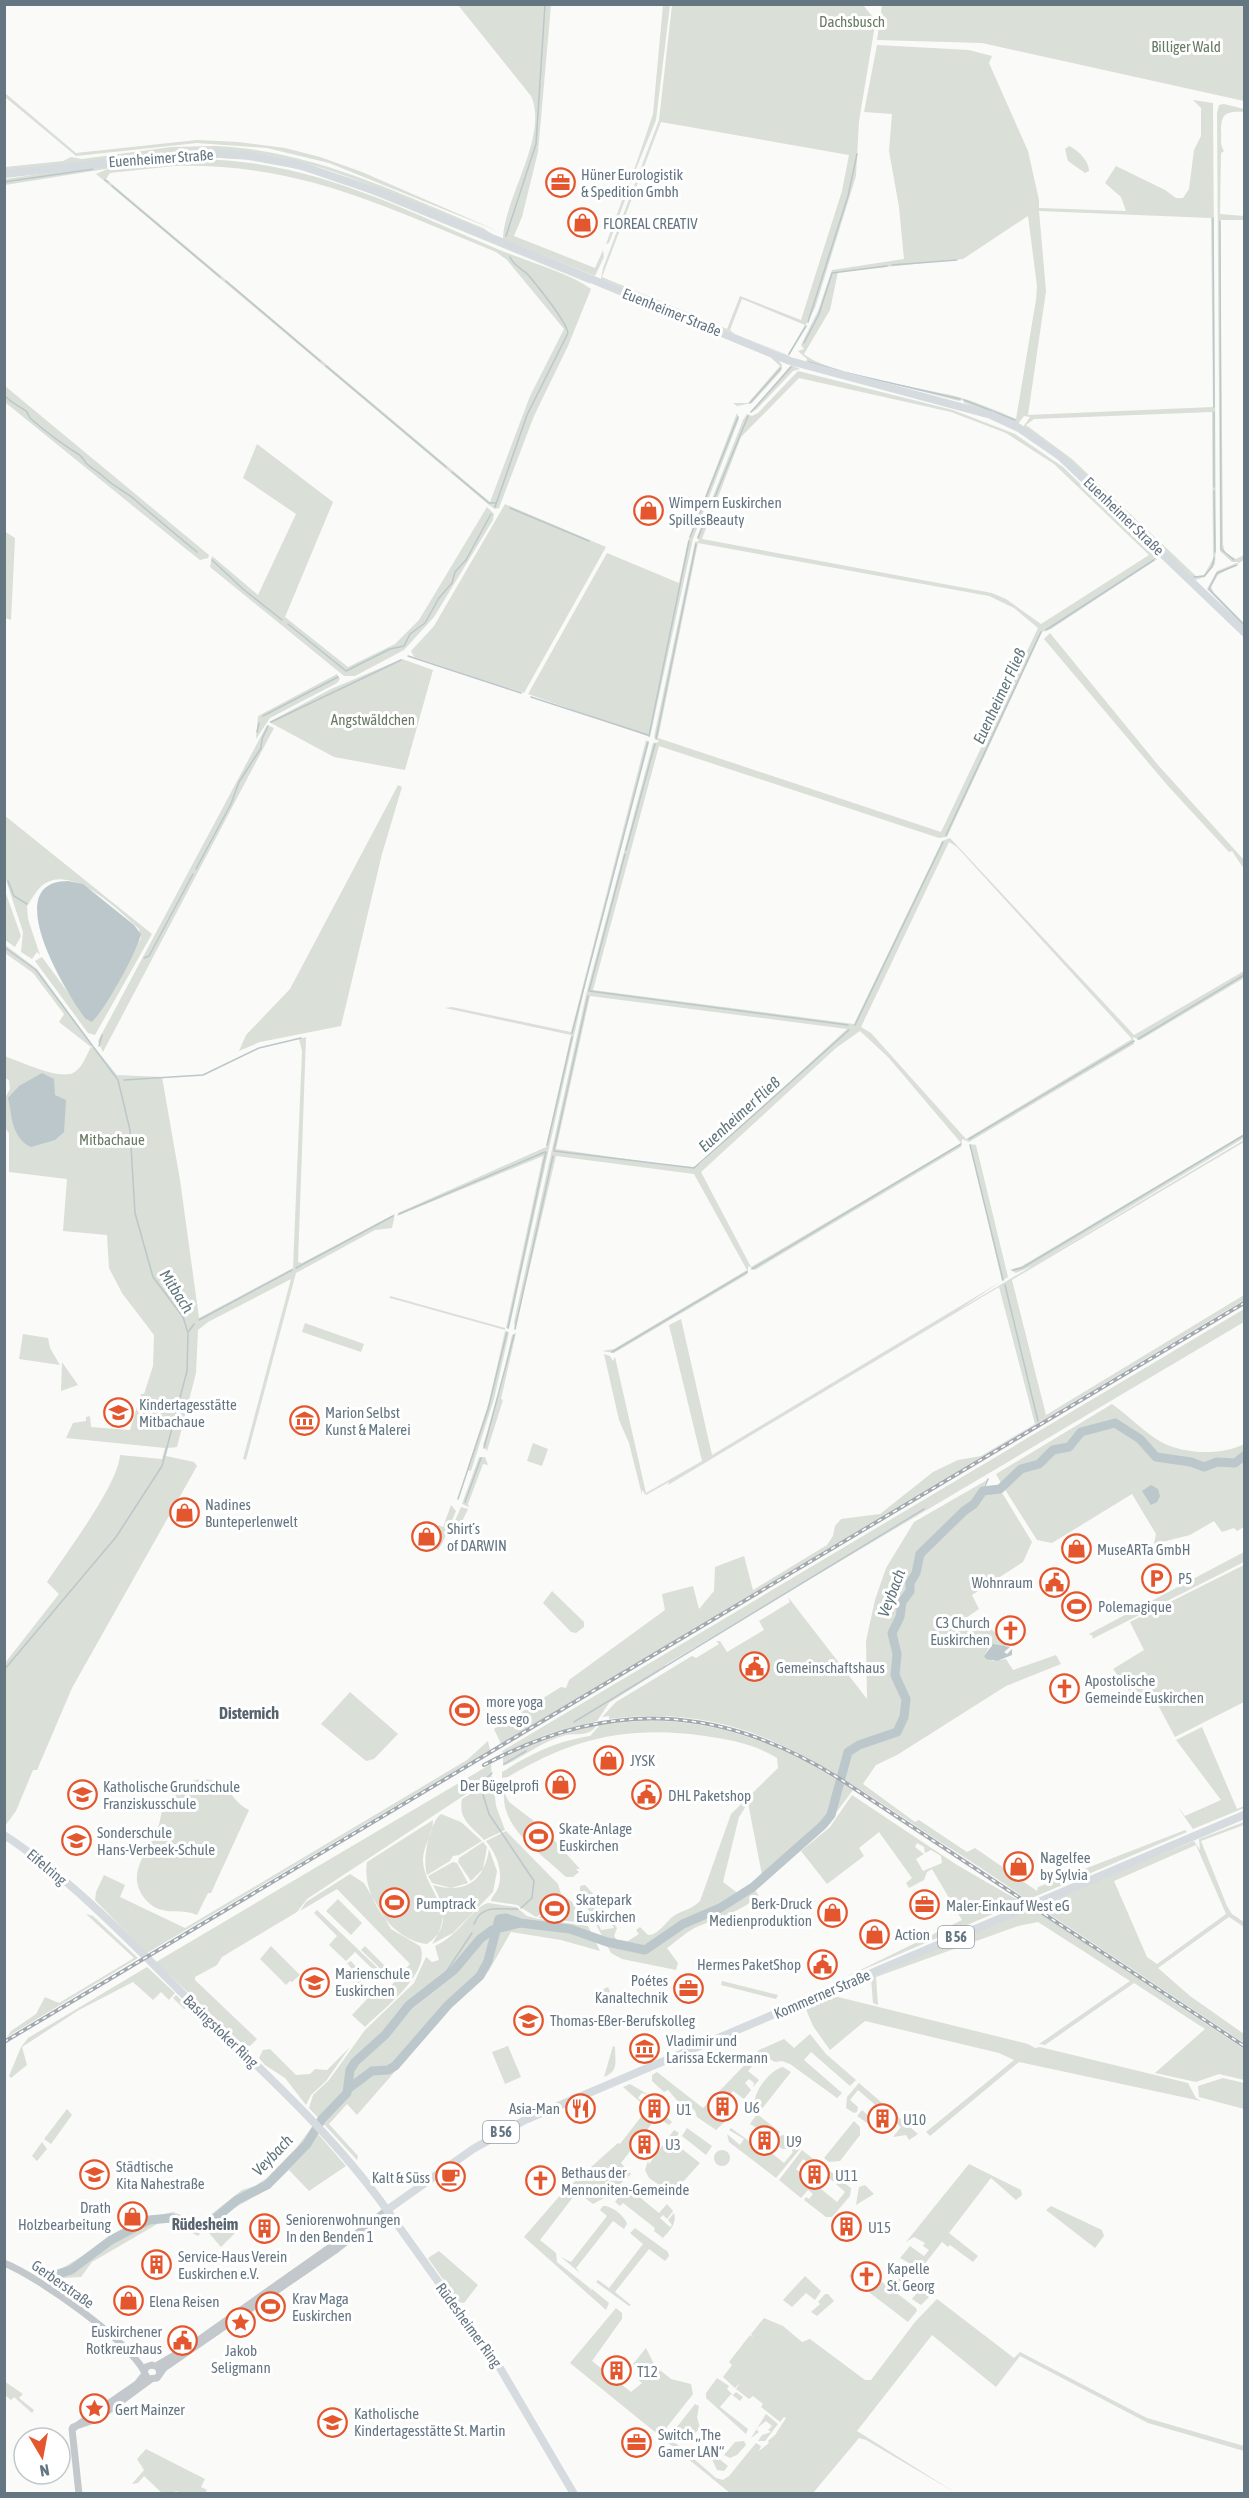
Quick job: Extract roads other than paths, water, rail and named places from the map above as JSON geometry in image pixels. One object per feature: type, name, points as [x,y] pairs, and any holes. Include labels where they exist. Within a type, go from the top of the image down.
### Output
[{"type":"main road","name":"Euenheimer Straße","points":[[4,176],[197,153],[253,156],[305,166],[387,195],[790,361],[991,415],[1033,436],[1065,460],[1245,632]]},
{"type":"main road","name":"Kommerner Straße","points":[[387,2210],[479,2145],[525,2120],[1245,1815]]},
{"type":"main road","name":"Eifelring","points":[[4,1835],[48,1866],[86,1902]]},
{"type":"main road","name":"Basingstoker Ring","points":[[86,1902],[323,2130],[353,2164]]},
{"type":"main road","name":"Rüdesheimer Ring","points":[[353,2164],[500,2368],[574,2493]]},
{"type":"street","name":"Kommerner Straße","points":[[79,2493],[71,2437],[73,2427],[97,2419],[151,2371],[337,2248],[351,2235],[387,2210]]},
{"type":"street","name":"Gerberstraße","points":[[4,2263],[23,2271],[58,2295],[151,2371]]},
{"type":"waterway","points":[[506,236],[536,144],[545,4]]},
{"type":"waterway","points":[[808,322],[848,196],[857,154]]},
{"type":"waterway","points":[[4,182],[93,169]]},
{"type":"waterway","points":[[112,186],[220,277]]},
{"type":"waterway","points":[[1213,218],[1214,407]]},
{"type":"waterway","points":[[1220,221],[1221,549],[1234,560]]},
{"type":"waterway","points":[[495,507],[527,415],[568,333],[545,296],[528,274],[510,257]]},
{"type":"waterway","points":[[892,265],[957,260]]},
{"type":"waterway","points":[[804,343],[819,314],[832,273],[887,266]]},
{"type":"waterway","points":[[226,281],[320,361]]},
{"type":"waterway","points":[[789,354],[806,326]]},
{"type":"waterway","points":[[809,362],[840,371]]},
{"type":"waterway","points":[[326,366],[446,467]]},
{"type":"waterway","points":[[751,412],[791,367]]},
{"type":"waterway","points":[[750,403],[781,368]]},
{"type":"waterway","points":[[847,373],[960,399]]},
{"type":"waterway","points":[[4,395],[197,552]]},
{"type":"waterway","points":[[964,400],[1015,420]]},
{"type":"waterway","points":[[1214,412],[1214,487]]},
{"type":"waterway","points":[[698,538],[748,416]]},
{"type":"waterway","points":[[690,537],[738,417]]},
{"type":"waterway","points":[[452,472],[489,503],[496,503]]},
{"type":"waterway","points":[[1214,491],[1215,552]]},
{"type":"waterway","points":[[510,508],[589,541]]},
{"type":"waterway","points":[[288,624],[346,671],[390,649],[404,646],[410,634],[425,623],[439,598],[452,583],[455,572],[466,560],[491,514]]},
{"type":"waterway","points":[[649,736],[689,541]]},
{"type":"waterway","points":[[656,739],[696,544]]},
{"type":"waterway","points":[[1194,577],[1204,576],[1212,567],[1214,558]]},
{"type":"waterway","points":[[212,560],[243,589],[282,620]]},
{"type":"waterway","name":"Euenheimer Fließ","points":[[1046,630],[1154,560]]},
{"type":"waterway","points":[[1237,565],[1217,573],[1209,589],[1244,625]]},
{"type":"waterway","name":"Euenheimer Fließ","points":[[946,835],[1041,632]]},
{"type":"waterway","points":[[408,656],[521,693]]},
{"type":"waterway","points":[[271,722],[401,660]]},
{"type":"waterway","points":[[263,716],[338,677]]},
{"type":"waterway","points":[[531,697],[648,735]]},
{"type":"waterway","points":[[257,732],[259,723]]},
{"type":"waterway","points":[[196,869],[231,804],[239,782],[261,748],[268,726]]},
{"type":"waterway","points":[[572,1033],[648,742]]},
{"type":"waterway","points":[[626,850],[655,744]]},
{"type":"waterway","name":"Euenheimer Fließ","points":[[855,1025],[943,842]]},
{"type":"waterway","points":[[625,854],[589,991],[848,1025]]},
{"type":"waterway","points":[[144,958],[149,956],[193,874]]},
{"type":"waterway","points":[[8,881],[14,896],[27,904]]},
{"type":"waterway","name":"Mitbach","points":[[4,947],[36,970],[118,1080],[130,1130],[135,1213],[153,1277],[183,1317],[188,1333],[187,1371],[162,1466],[116,1537],[4,1670]]},
{"type":"waterway","points":[[1138,1039],[1244,975]]},
{"type":"waterway","points":[[554,1150],[588,996]]},
{"type":"waterway","name":"Euenheimer Fließ","points":[[554,1151],[694,1168],[849,1030]]},
{"type":"waterway","points":[[99,1046],[102,1035]]},
{"type":"waterway","points":[[547,1145],[572,1037]]},
{"type":"waterway","points":[[124,1080],[203,1075],[259,1048],[301,1038]]},
{"type":"waterway","points":[[969,1139],[1134,1041]]},
{"type":"waterway","points":[[1013,1270],[1022,1268],[1244,1135]]},
{"type":"waterway","points":[[752,1269],[961,1144]]},
{"type":"waterway","points":[[970,1145],[1003,1280]]},
{"type":"waterway","name":"Euenheimer Fließ","points":[[399,1214],[545,1152]]},
{"type":"waterway","points":[[508,1328],[546,1152]]},
{"type":"waterway","points":[[515,1329],[553,1156]]},
{"type":"waterway","name":"Euenheimer Fließ","points":[[296,1268],[393,1216]]},
{"type":"waterway","name":"Euenheimer Fließ","points":[[199,1320],[292,1270]]},
{"type":"waterway","points":[[612,1352],[747,1272]]},
{"type":"waterway","points":[[1005,1285],[1038,1421]]},
{"type":"waterway","name":"Euenheimer Fließ","points":[[189,1331],[194,1324]]},
{"type":"waterway","points":[[458,1499],[488,1409],[507,1332]]},
{"type":"waterway","points":[[484,1448],[514,1335]]},
{"type":"waterway","name":"Veybach","points":[[41,2273],[58,2274],[71,2270],[111,2240],[149,2220],[171,2218],[195,2228],[205,2227],[237,2200],[267,2185],[307,2144],[322,2119],[347,2093],[350,2070],[355,2062],[385,2035],[409,2005],[454,1970],[480,1939],[492,1930],[520,1923],[570,1929],[607,1942],[645,1950],[683,1924],[720,1908],[753,1887],[823,1825],[831,1815],[848,1752],[859,1745],[897,1732],[904,1717],[906,1699],[895,1675],[897,1654],[892,1633],[900,1617],[902,1602],[910,1591],[910,1583],[916,1573],[920,1554],[974,1504],[983,1491],[1000,1489],[1021,1469],[1039,1464],[1053,1450],[1069,1447],[1081,1432],[1115,1423],[1140,1439],[1156,1457],[1191,1462],[1204,1467],[1217,1462],[1235,1463],[1244,1456]]},
{"type":"waterway","points":[[465,1502],[481,1458]]},
{"type":"waterway","points":[[983,1491],[988,1479]]},
{"type":"waterway","points":[[574,1722],[924,1509]]},
{"type":"waterway","points":[[504,1764],[526,1751]]},
{"type":"waterway","points":[[481,1783],[492,1773]]},
{"type":"waterway","points":[[481,1788],[489,1814],[534,1881],[532,1898],[521,1908]]},
{"type":"waterway","points":[[474,1924],[477,1917],[487,1910],[518,1909]]},
{"type":"waterway","name":"Veybach","points":[[348,2089],[372,2071],[388,2070],[395,2066],[448,2005],[480,1976],[488,1961],[499,1919],[506,1918],[518,1922]]},
{"type":"waterway","points":[[440,1981],[472,1933]]},
{"type":"railway","points":[[4,2042],[1244,1303]]},
{"type":"railway","points":[[484,1765],[530,1743],[576,1728],[620,1720],[664,1719],[708,1724],[752,1736],[796,1754],[840,1779],[1244,2046]]},
{"type":"place","name":"Hüner Eurologistik & Spedition Gmbh","points":[[560,183]]},
{"type":"place","name":"FLOREAL CREATIV","points":[[582,223]]},
{"type":"place","name":"Wimpern Euskirchen SpillesBeauty","points":[[648,511]]},
{"type":"place","name":"Kindertagesstätte Mitbachaue","points":[[118,1413]]},
{"type":"place","name":"Marion Selbst Kunst & Malerei","points":[[304,1421]]},
{"type":"place","name":"Nadines Bunteperlenwelt","points":[[184,1513]]},
{"type":"place","name":"Shirt´s of DARWIN","points":[[426,1537]]},
{"type":"place","name":"MuseARTa GmbH","points":[[1076,1549]]},
{"type":"place","name":"P5","points":[[1157,1578]]},
{"type":"place","name":"Wohnraum","points":[[1054,1582]]},
{"type":"place","name":"Polemagique","points":[[1077,1606]]},
{"type":"place","name":"C3 Church Euskirchen","points":[[1011,1631]]},
{"type":"place","name":"Gemeinschaftshaus","points":[[755,1667]]},
{"type":"place","name":"Apostolische Gemeinde Euskirchen","points":[[1064,1689]]},
{"type":"place","name":"more yoga less ego","points":[[465,1710]]},
{"type":"place","name":"JYSK","points":[[609,1760]]},
{"type":"place","name":"Der Bügelprofi","points":[[560,1785]]},
{"type":"place","name":"Katholische Grundschule Franziskusschule","points":[[82,1795]]},
{"type":"place","name":"DHL Paketshop","points":[[647,1795]]},
{"type":"place","name":"Skate-Anlage Euskirchen","points":[[538,1837]]},
{"type":"place","name":"Sonderschule Hans-Verbeek-Schule","points":[[76,1841]]},
{"type":"place","name":"Nagelfee by Sylvia","points":[[1019,1866]]},
{"type":"place","name":"Pumptrack","points":[[395,1903]]},
{"type":"place","name":"Maler-Einkauf West eG","points":[[925,1905]]},
{"type":"place","name":"Skatepark Euskirchen","points":[[555,1908]]},
{"type":"place","name":"Berk-Druck Medienproduktion","points":[[833,1912]]},
{"type":"place","name":"Action","points":[[874,1934]]},
{"type":"place","name":"Hermes PaketShop","points":[[822,1964]]},
{"type":"place","name":"Marienschule Euskirchen","points":[[314,1982]]},
{"type":"place","name":"Poétes Kanaltechnik","points":[[689,1989]]},
{"type":"place","name":"Thomas-Eßer-Berufskolleg","points":[[529,2020]]},
{"type":"place","name":"Vladimir und Larissa Eckermann","points":[[645,2049]]},
{"type":"place","name":"U6","points":[[723,2107]]},
{"type":"place","name":"Asia-Man","points":[[581,2108]]},
{"type":"place","name":"U1","points":[[655,2109]]},
{"type":"place","name":"U10","points":[[882,2119]]},
{"type":"place","name":"U9","points":[[765,2141]]},
{"type":"place","name":"U3","points":[[644,2144]]},
{"type":"place","name":"Städtische Kita Nahestraße","points":[[95,2175]]},
{"type":"place","name":"U11","points":[[814,2175]]},
{"type":"place","name":"Kalt & Süss","points":[[451,2177]]},
{"type":"place","name":"Bethaus der Mennoniten-Gemeinde","points":[[540,2181]]},
{"type":"place","name":"Drath Holzbearbeitung","points":[[132,2216]]},
{"type":"place","name":"U15","points":[[847,2227]]},
{"type":"place","name":"Seniorenwohnungen In den Benden 1","points":[[265,2228]]},
{"type":"place","name":"Service-Haus Verein Euskirchen e.V.","points":[[157,2265]]},
{"type":"place","name":"Kapelle St. Georg","points":[[866,2277]]},
{"type":"place","name":"Elena Reisen","points":[[128,2301]]},
{"type":"place","name":"Krav Maga Euskirchen","points":[[271,2307]]},
{"type":"place","name":"Jakob Seligmann","points":[[241,2323]]},
{"type":"place","name":"Euskirchener Rotkreuzhaus","points":[[183,2340]]},
{"type":"place","name":"T12","points":[[616,2371]]},
{"type":"place","name":"Gert Mainzer","points":[[94,2409]]},
{"type":"place","name":"Katholische Kindertagesstätte St. Martin","points":[[333,2422]]},
{"type":"place","name":"Switch „The Gamer LAN“","points":[[637,2443]]},
{"type":"district","name":"Disternich","points":[[249,1713]]},
{"type":"district","name":"Rüdesheim","points":[[205,2224]]},
{"type":"park label","name":"Dachsbusch","points":[[852,21]]},
{"type":"park label","name":"Billiger Wald","points":[[1186,46]]},
{"type":"park label","name":"Angstwäldchen","points":[[373,719]]},
{"type":"park label","name":"Mitbachaue","points":[[112,1139]]}]
